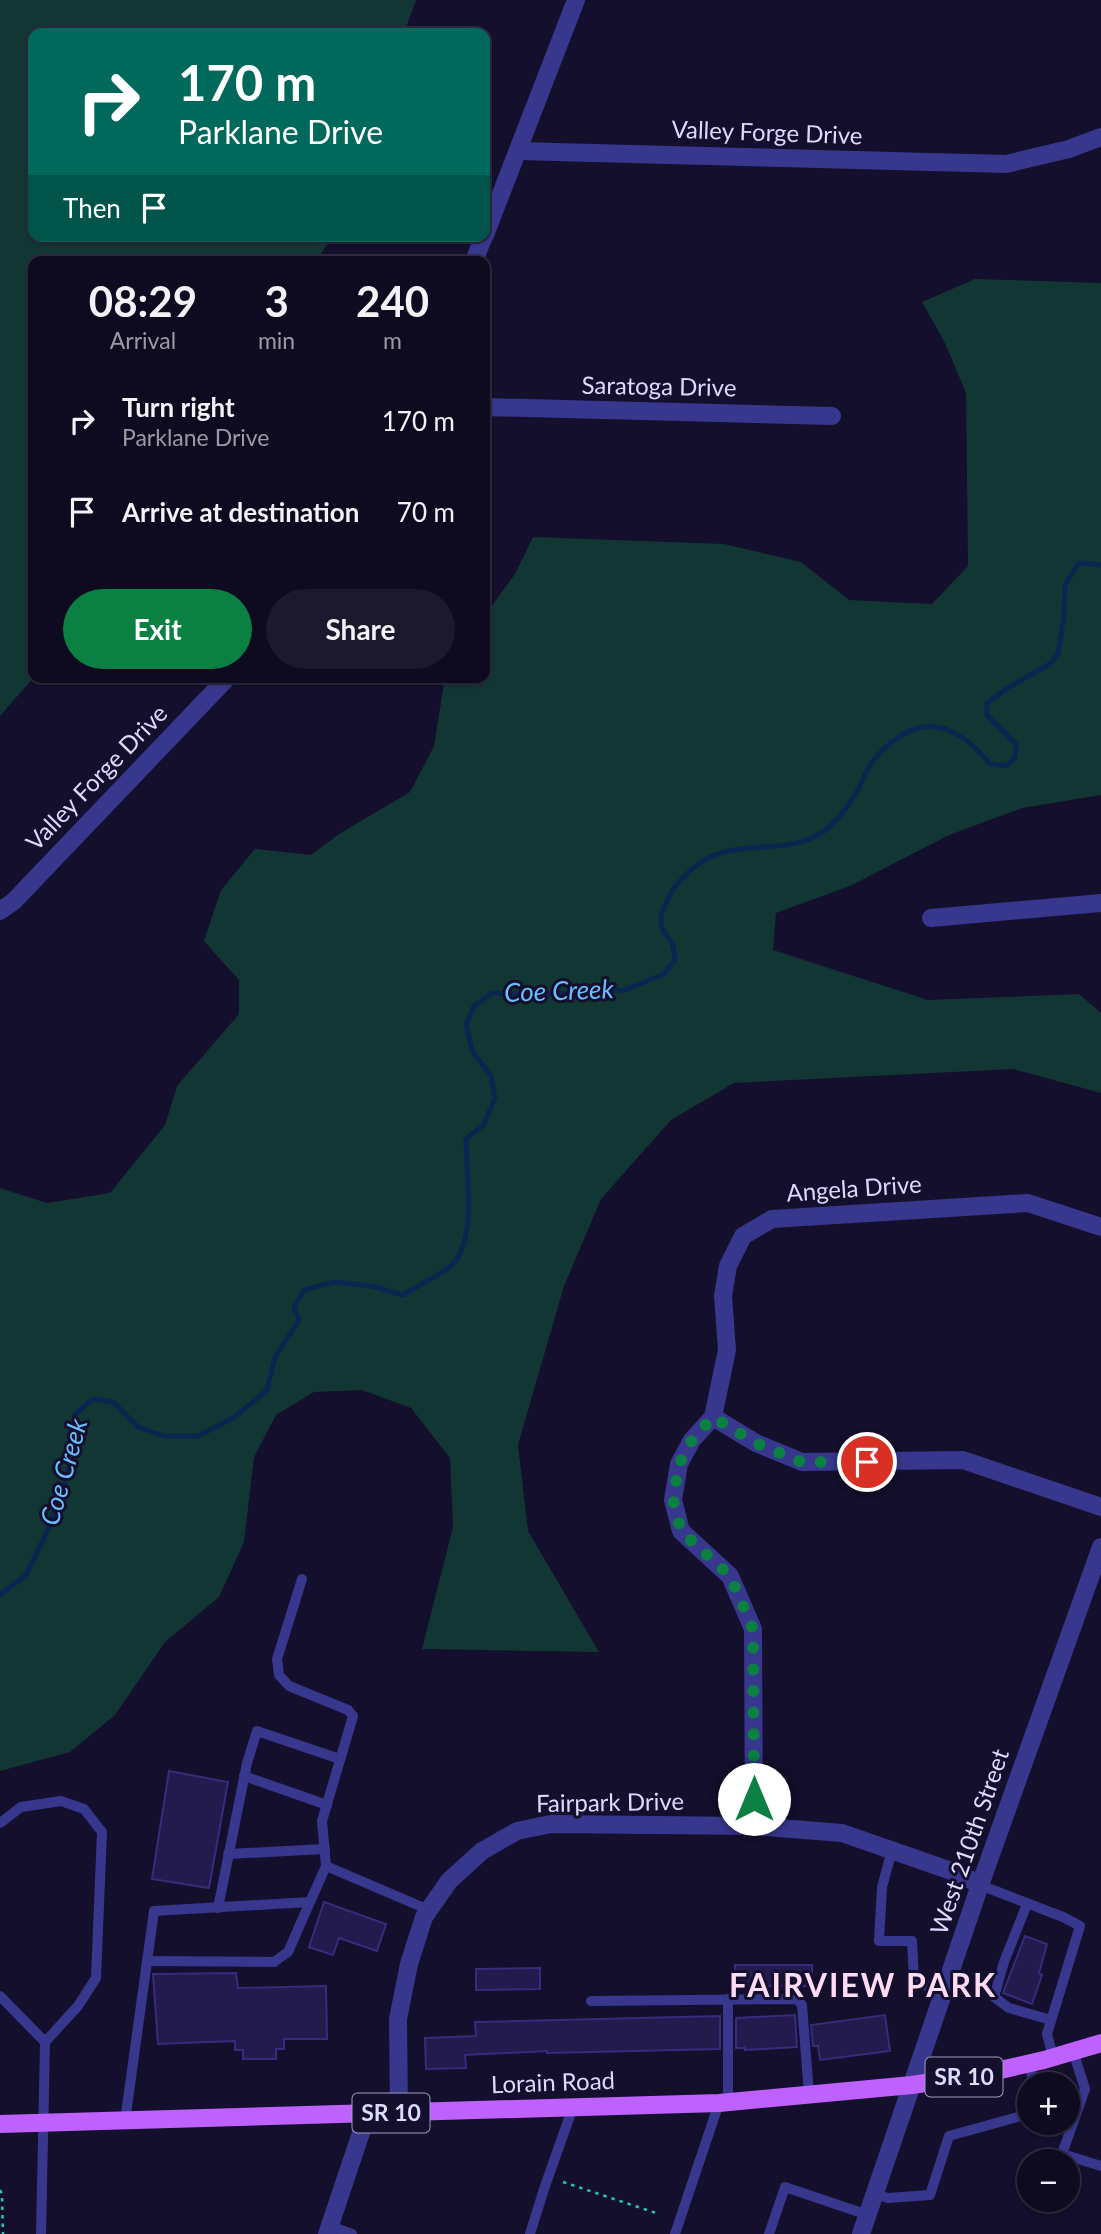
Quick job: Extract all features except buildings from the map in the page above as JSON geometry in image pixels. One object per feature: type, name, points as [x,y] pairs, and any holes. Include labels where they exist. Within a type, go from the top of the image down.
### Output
[{"type":"main road","name":"Lorain Road","points":[[0,2124],[367,2115],[724,2102],[912,2085],[978,2075],[1101,2043]]},
{"type":"street","points":[[490,221],[576,0]]},
{"type":"street","name":"Valley Forge Drive","points":[[519,151],[1006,164],[1069,149],[1101,137]]},
{"type":"street","name":"Saratoga Drive","points":[[490,407],[832,416]]},
{"type":"street","name":"Valley Forge Drive","points":[[0,911],[14,901],[222,683]]},
{"type":"street","points":[[930,918],[1101,904]]},
{"type":"street","name":"Angela Drive","points":[[754,1826],[753,1629],[730,1576],[681,1531],[673,1500],[679,1464],[692,1440],[713,1417],[727,1350],[723,1296],[728,1266],[743,1236],[772,1219],[1028,1203],[1101,1227]]},
{"type":"street","points":[[713,1417],[756,1443],[802,1462],[963,1460],[1101,1507]]},
{"type":"street","name":"West 210th Street","points":[[861,2234],[980,1885],[1101,1547]]},
{"type":"street","name":"Fairpark Drive","points":[[400,2112],[398,2019],[409,1964],[424,1917],[449,1881],[482,1851],[517,1831],[551,1824],[754,1826],[842,1833],[960,1874],[980,1885]]},
{"type":"street","points":[[329,2230],[367,2115]]},
{"type":"lane","points":[[147,1961],[274,1962],[288,1952],[326,1866],[322,1821],[353,1716],[348,1710],[289,1686],[279,1675],[277,1659],[302,1579]]},
{"type":"lane","points":[[218,1908],[244,1776],[257,1731],[340,1759]]},
{"type":"lane","points":[[244,1776],[327,1805]]},
{"type":"lane","points":[[0,1823],[20,1807],[61,1801],[84,1809],[102,1832],[96,1978],[78,2007],[45,2042],[41,2234]]},
{"type":"lane","points":[[228,1854],[325,1849]]},
{"type":"lane","points":[[892,1850],[882,1887],[879,1941],[912,1941],[914,1979],[944,1992]]},
{"type":"lane","points":[[326,1866],[429,1910]]},
{"type":"lane","points":[[980,1885],[1080,1926],[1047,2034],[1053,2057]]},
{"type":"lane","points":[[125,2121],[154,1911],[310,1902]]},
{"type":"lane","points":[[1027,1904],[1003,1962],[994,1997],[1009,2007],[1051,2020]]},
{"type":"lane","points":[[0,1996],[45,2042]]},
{"type":"lane","points":[[675,2234],[724,2102],[728,1999]]},
{"type":"lane","points":[[592,2001],[797,1999],[802,2005],[809,2094]]},
{"type":"lane","points":[[1073,2051],[1085,2089],[1062,2154],[1101,2166]]},
{"type":"lane","points":[[1030,2063],[1032,2072]]},
{"type":"lane","points":[[530,2234],[573,2107]]},
{"type":"lane","points":[[875,2194],[896,2199],[930,2195],[949,2136],[1017,2117]]},
{"type":"lane","points":[[769,2234],[785,2188],[868,2216]]},
{"type":"lane","points":[[329,2230],[352,2234]]},
{"type":"path","points":[[563,2182],[659,2214]]},
{"type":"path","points":[[0,2190],[4,2234]]},
{"type":"green space","points":[[0,0],[416,0],[406,28],[28,28],[28,242],[329,242],[319,256],[28,256],[29,683],[0,716]]},
{"type":"green space","points":[[975,279],[1101,283],[1101,795],[1022,808],[949,835],[852,885],[776,913],[773,950],[928,1000],[1079,994],[1101,1013],[1101,1093],[1013,1069],[734,1083],[671,1120],[601,1199],[564,1286],[518,1445],[528,1531],[599,1652],[422,1649],[453,1527],[450,1458],[411,1408],[362,1390],[314,1392],[276,1415],[254,1457],[244,1542],[219,1597],[165,1642],[115,1715],[70,1752],[0,1771],[0,1188],[47,1203],[110,1193],[165,1125],[177,1086],[239,1014],[239,980],[204,941],[221,890],[255,849],[311,855],[339,834],[410,792],[434,746],[444,683],[490,683],[490,608],[515,574],[533,537],[724,544],[801,562],[849,600],[932,604],[968,566],[966,393],[945,343],[922,302]]},
{"type":"waterway","name":"Coe Creek","points":[[0,1595],[26,1575],[45,1536],[64,1486],[73,1450],[75,1414],[93,1399],[113,1402],[138,1427],[164,1436],[198,1436],[235,1417],[267,1390],[275,1357],[299,1320],[294,1306],[304,1290],[334,1282],[372,1286],[403,1295],[454,1263],[466,1237],[468,1220],[466,1139],[484,1124],[495,1098],[491,1076],[473,1052],[466,1025],[474,1006],[492,993],[533,995],[625,990],[664,974],[675,960],[672,944],[662,928],[661,915],[675,886],[689,872],[705,860],[722,853],[792,844],[824,831],[847,807],[872,762],[887,746],[917,728],[946,729],[975,748],[990,764],[1006,766],[1015,758],[1016,744],[987,715],[987,703],[1050,664],[1058,654],[1064,616],[1065,585],[1079,563],[1101,565]]},
{"type":"district","name":"FAIRVIEW PARK","points":[[863,1986]]},
{"type":"route","points":[[754,1799],[753,1629],[730,1576],[681,1531],[673,1500],[679,1464],[692,1440],[713,1417],[756,1443],[802,1462],[867,1462]]}]
